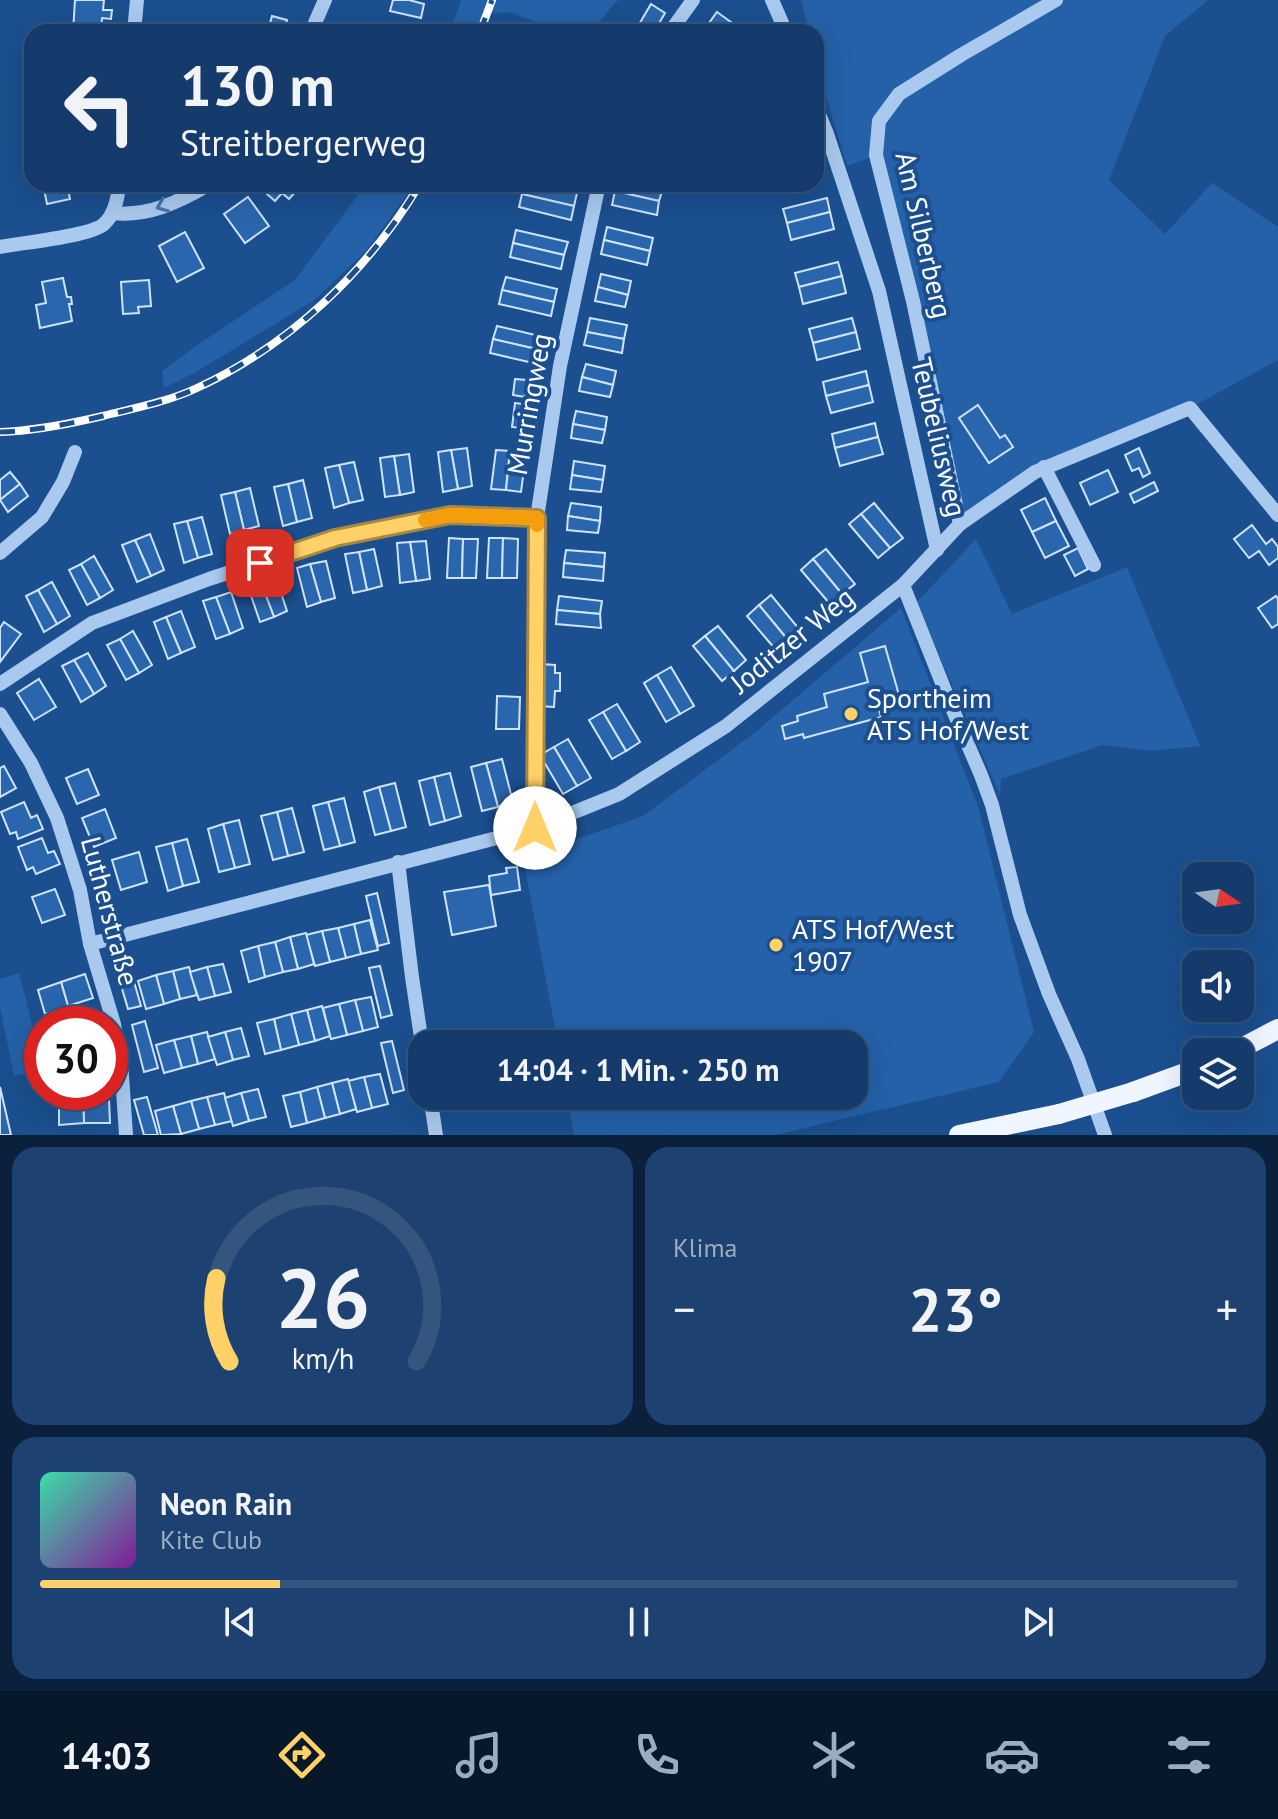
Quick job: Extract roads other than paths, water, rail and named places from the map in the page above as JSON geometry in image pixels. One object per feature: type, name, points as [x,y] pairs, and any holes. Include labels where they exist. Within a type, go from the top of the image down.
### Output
[{"type":"main road","points":[[1254,1042],[1278,1029]]},
{"type":"main road","points":[[959,1135],[1059,1114],[1182,1074]]},
{"type":"street","points":[[135,24],[137,0]]},
{"type":"street","points":[[314,24],[325,0]]},
{"type":"street","points":[[676,24],[693,0]]},
{"type":"street","points":[[772,0],[782,24]]},
{"type":"street","name":"Am Silberberg","points":[[960,524],[913,301],[876,155],[879,121],[899,94],[1056,0]]},
{"type":"street","name":"Teubeliusweg","points":[[824,127],[879,291],[937,550]]},
{"type":"street","points":[[0,247],[90,231],[104,225],[118,201],[119,192]]},
{"type":"street","points":[[112,213],[146,213],[196,192]]},
{"type":"street","name":"Murringweg","points":[[535,828],[537,518],[560,366],[597,192]]},
{"type":"street","name":"Joditzer Weg","points":[[90,944],[535,828],[619,794],[726,726],[903,585],[960,524],[1044,467],[1190,408],[1278,515]]},
{"type":"street","points":[[0,553],[42,517],[63,482],[75,452]]},
{"type":"street","points":[[1044,467],[1094,565]]},
{"type":"street","points":[[0,684],[92,623],[209,579],[335,538],[450,515],[537,518]]},
{"type":"street","points":[[903,585],[992,805],[1020,915],[1105,1135]]},
{"type":"street","name":"Lutherstraße","points":[[0,714],[31,763],[57,818],[80,890],[90,944],[114,1024],[122,1075],[126,1135]]},
{"type":"street","points":[[398,862],[420,1030]]},
{"type":"street","points":[[432,1110],[436,1135]]},
{"type":"railway","points":[[483,24],[492,0]]},
{"type":"railway","points":[[0,432],[65,424],[151,404],[186,393],[231,370],[264,350],[324,303],[376,247],[415,192]]},
{"type":"place","name":"Sportheim ATS Hof/West","points":[[851,714]]},
{"type":"place","name":"ATS Hof/West 1907","points":[[776,945]]}]
